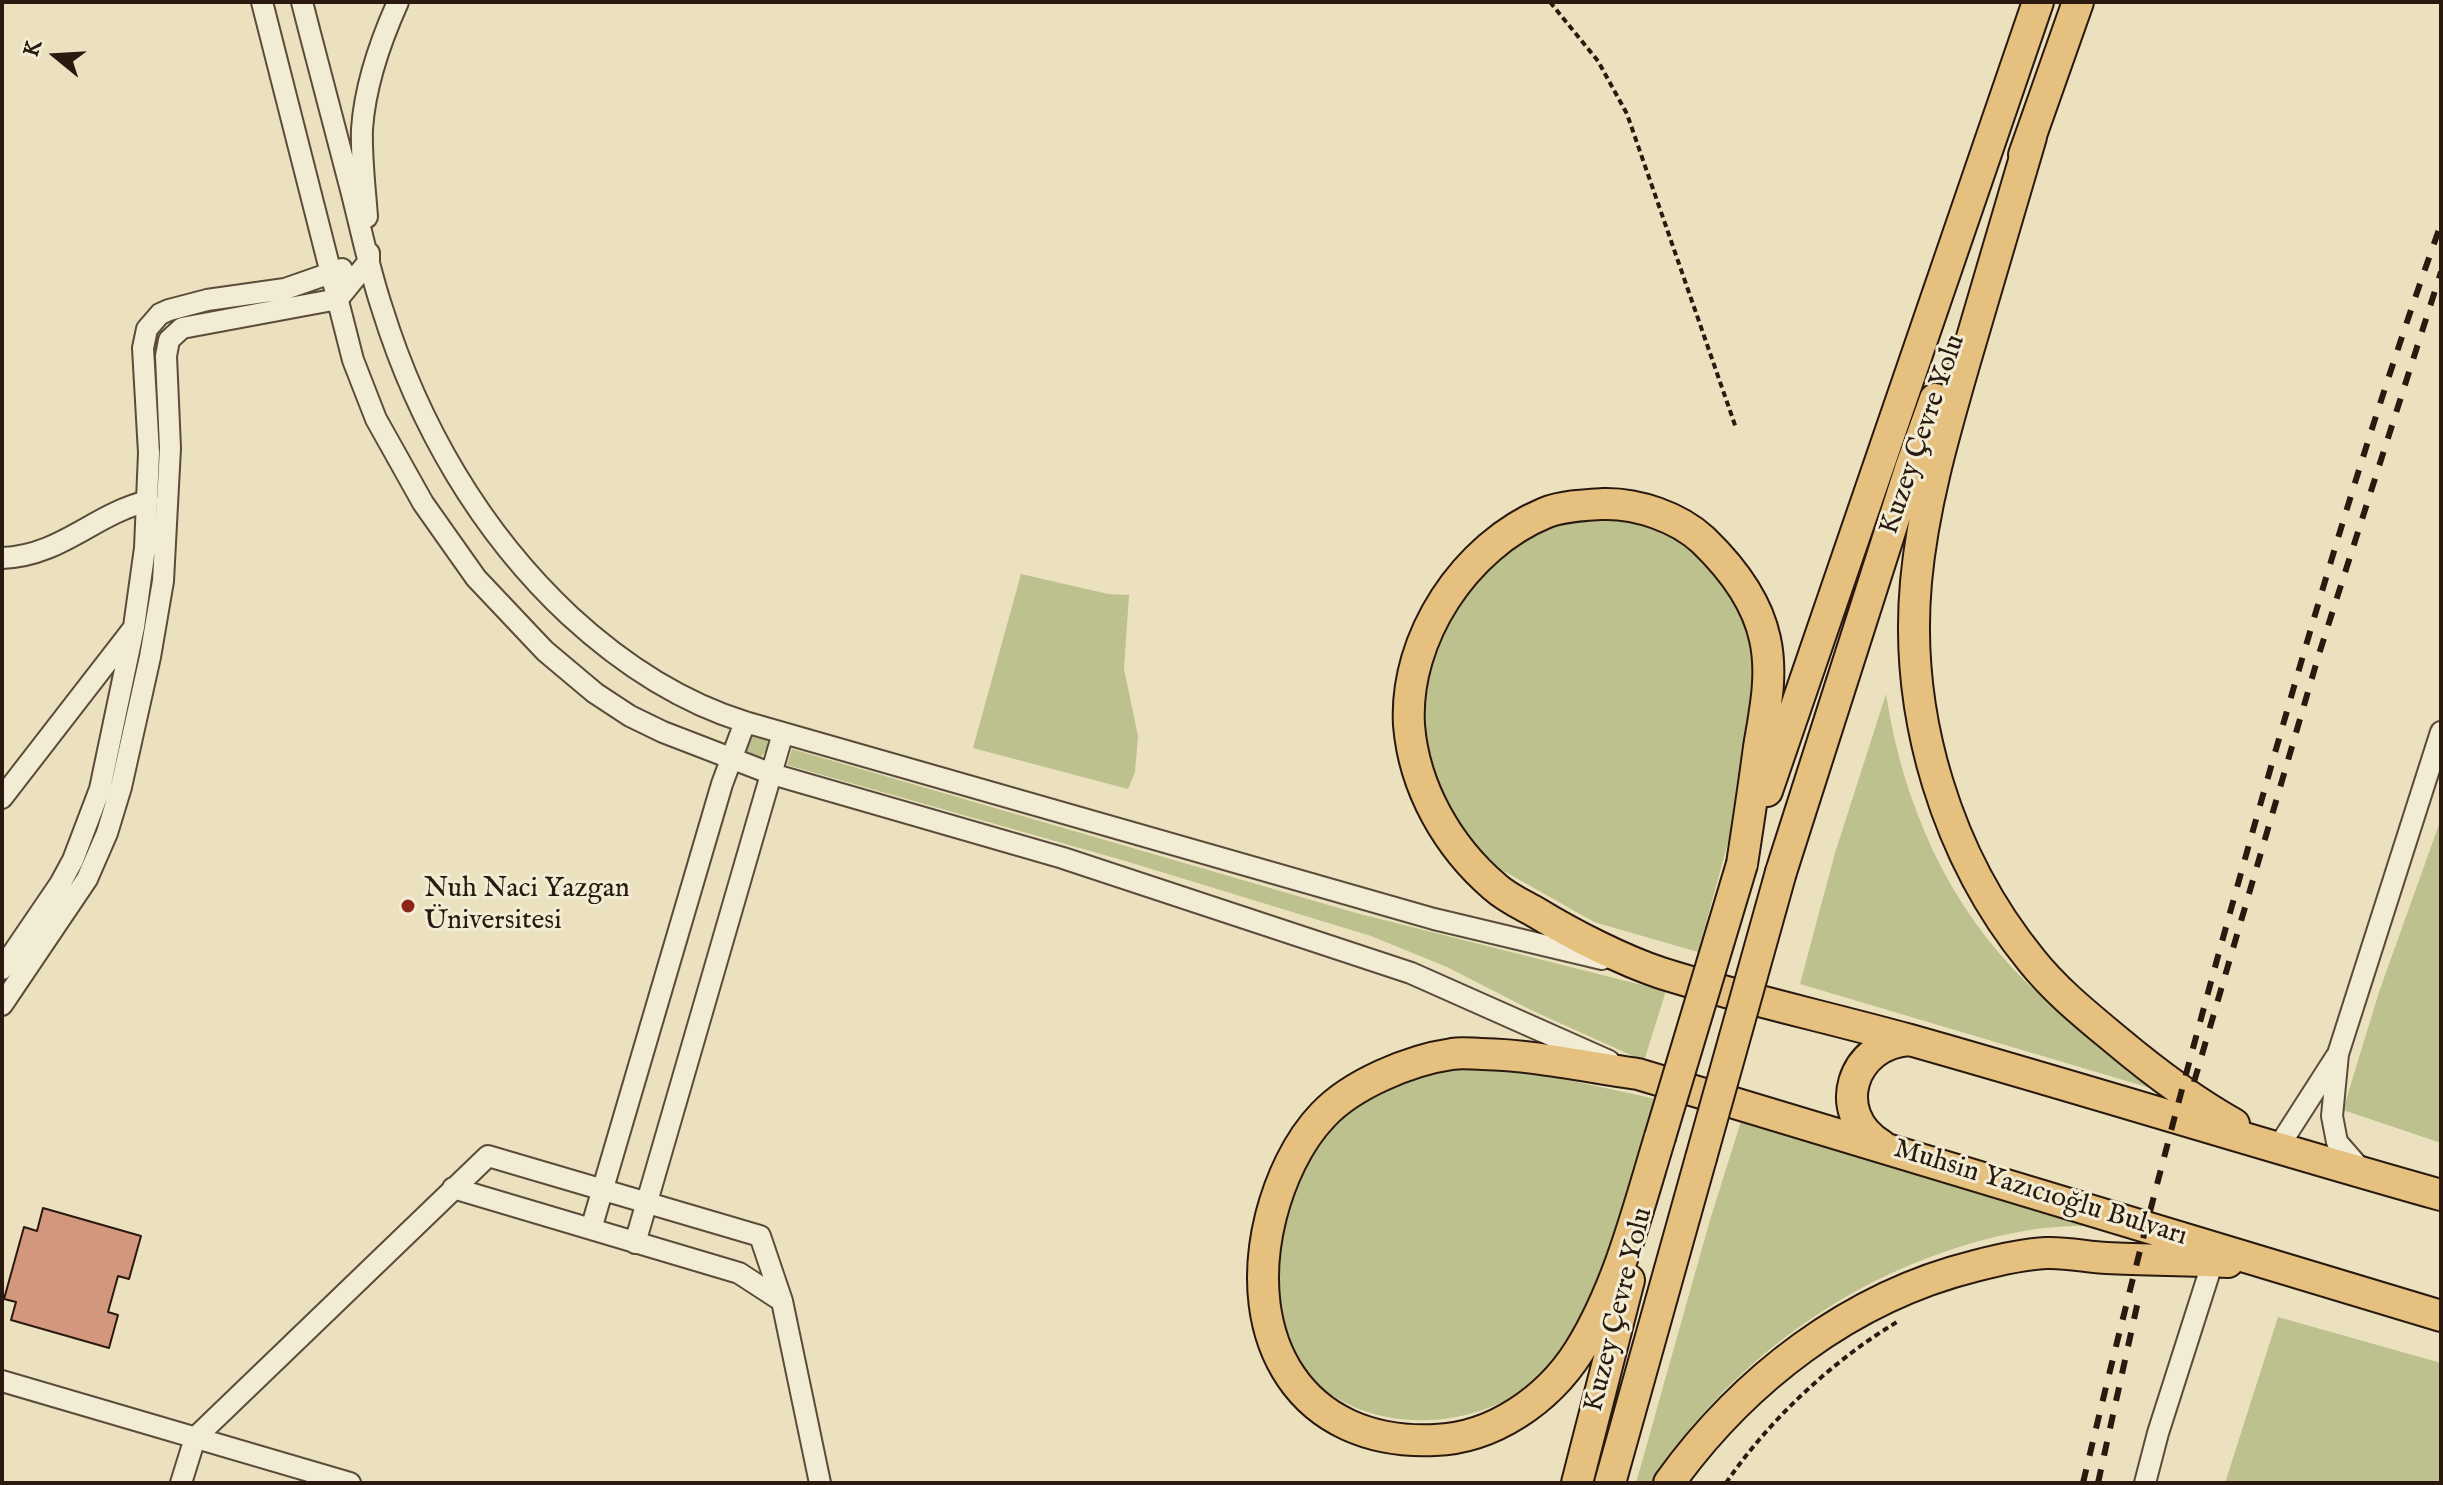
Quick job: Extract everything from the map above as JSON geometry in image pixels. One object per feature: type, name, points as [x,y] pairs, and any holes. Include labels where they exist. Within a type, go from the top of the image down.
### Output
[{"type":"highway","name":"Kuzey Çevre Yolu","points":[[1742,864],[2038,2]]},
{"type":"highway","name":"Kuzey Çevre Yolu","points":[[1610,1483],[1781,872],[1910,469],[2078,2]]},
{"type":"highway","points":[[2031,137],[1937,457],[1925,520],[1916,583],[1914,644],[1927,743],[1957,838],[1978,882],[2033,963],[2071,1002],[2163,1079],[2215,1114],[2277,1149]]},
{"type":"highway","points":[[1660,1137],[1742,864],[1769,680],[1765,637],[1749,597],[1725,562],[1695,533],[1658,514],[1623,504],[1585,505],[1548,512],[1486,550],[1460,578],[1437,610],[1412,684],[1409,726],[1421,785],[1449,838],[1496,889],[1562,929],[1657,972],[1910,1040],[2441,1195]]},
{"type":"highway","points":[[1884,1147],[1858,1123],[1852,1100],[1855,1077],[1867,1057],[1877,1049],[1910,1040]]},
{"type":"highway","name":"Muhsin Yazıcıoğlu Bulvarı","points":[[1660,1137],[1606,1298],[1578,1353],[1539,1398],[1516,1413],[1494,1427],[1449,1440],[1402,1441],[1358,1430],[1320,1409],[1290,1377],[1269,1333],[1262,1289],[1265,1242],[1277,1194],[1296,1151],[1323,1114],[1361,1086],[1403,1067],[1453,1053],[1505,1054],[1638,1074],[2441,1316]]},
{"type":"highway","name":"Kuzey Çevre Yolu","points":[[1577,1483],[1629,1280],[1660,1137]]},
{"type":"highway","points":[[1669,1483],[1689,1455],[1722,1420],[1775,1369],[1817,1337],[1905,1289],[1951,1272],[1999,1260],[2047,1253],[2270,1263]]},
{"type":"street","points":[[262,2],[353,360],[376,419],[423,503],[476,578],[545,651],[595,693],[630,716],[663,732],[772,774],[1063,858],[1411,973],[1638,1074]]},
{"type":"street","points":[[302,2],[381,307],[402,366],[429,427],[459,481],[513,556],[557,604],[631,666],[695,703],[745,722],[1434,919],[1657,972]]},
{"type":"street","points":[[2,1005],[87,879],[107,833],[121,787],[150,657],[163,581],[169,493],[166,356],[169,340],[182,328],[338,299],[369,261],[362,131],[378,52],[398,2]]},
{"type":"street","points":[[2,969],[60,884],[84,837],[100,789],[134,627],[145,548],[147,400],[143,348],[147,329],[169,310],[220,298],[285,289],[369,261]]},
{"type":"street","points":[[2,558],[33,555],[50,549],[118,510],[148,501]]},
{"type":"street","points":[[2,798],[134,627]]},
{"type":"street","points":[[591,1229],[731,758],[745,722]]},
{"type":"street","points":[[2365,1173],[2337,1142],[2332,1116],[2338,1054],[2441,732]]},
{"type":"street","points":[[635,1243],[783,733]]},
{"type":"street","points":[[2277,1149],[2338,1054]]},
{"type":"street","points":[[181,1483],[195,1438],[488,1156],[760,1236],[782,1301],[820,1483]]},
{"type":"street","points":[[453,1188],[739,1273],[782,1301]]},
{"type":"street","points":[[2145,1483],[2213,1261]]},
{"type":"street","points":[[2,1381],[350,1483]]},
{"type":"path","points":[[1550,2],[1598,61],[1627,114],[1736,428]]},
{"type":"path","points":[[1726,1483],[1772,1428],[1822,1379],[1865,1343],[1899,1321]]},
{"type":"green space","points":[[1577,513],[1658,522],[1731,582],[1757,658],[1746,777],[1698,952],[1594,922],[1502,870],[1462,830],[1442,797],[1425,749],[1420,703],[1441,624],[1499,550]]},
{"type":"green space","points":[[1021,574],[1108,594],[1129,595],[1124,669],[1138,736],[1135,772],[1128,789],[973,748]]},
{"type":"green space","points":[[1886,694],[1904,775],[1917,814],[1953,888],[1975,922],[2000,955],[2029,985],[2157,1090],[1800,984],[1835,853]]},
{"type":"green space","points":[[751,733],[767,738],[769,747],[756,759],[743,748]]},
{"type":"green space","points":[[792,749],[1356,913],[1666,991],[1644,1061],[1533,1011],[1447,967],[1371,936],[1122,860],[787,765]]},
{"type":"green space","points":[[2441,819],[2441,1143],[2343,1110],[2379,992]]},
{"type":"green space","points":[[1490,1063],[1656,1099],[1605,1269],[1574,1333],[1554,1362],[1533,1383],[1507,1400],[1479,1411],[1428,1420],[1406,1420],[1363,1410],[1343,1402],[1309,1376],[1283,1337],[1276,1304],[1275,1269],[1279,1234],[1289,1200],[1303,1169],[1323,1140],[1346,1114],[1374,1094],[1412,1075]]},
{"type":"green space","points":[[1743,1115],[2103,1225],[2034,1229],[1968,1244],[1914,1263],[1861,1288],[1812,1318],[1765,1353],[1684,1436],[1651,1483],[1636,1483],[1710,1220]]},
{"type":"green space","points":[[2278,1317],[2441,1363],[2441,1483],[2225,1483]]},
{"type":"building","points":[[43,1208],[141,1236],[129,1279],[118,1276],[108,1312],[118,1315],[109,1348],[11,1320],[16,1302],[4,1299],[24,1227],[37,1231]]},
{"type":"railway","points":[[2083,1483],[2168,1141],[2261,802],[2346,512],[2441,224]]},
{"type":"railway","points":[[2194,1082],[2319,654],[2441,272]]},
{"type":"railway","points":[[2098,1483],[2140,1292]]},
{"type":"place","name":"Nuh Naci Yazgan Üniversitesi","points":[[408,906]]}]
